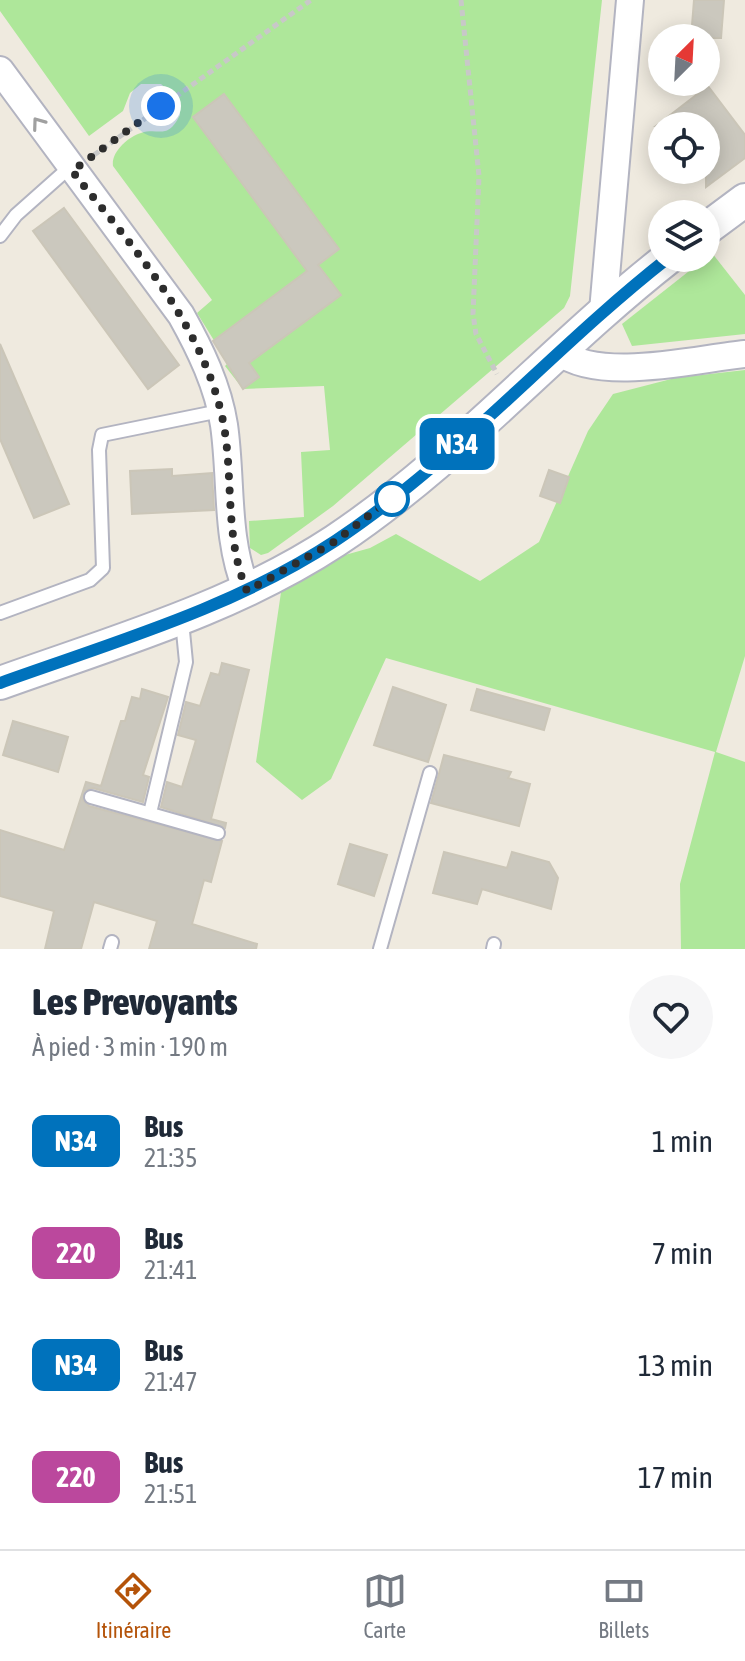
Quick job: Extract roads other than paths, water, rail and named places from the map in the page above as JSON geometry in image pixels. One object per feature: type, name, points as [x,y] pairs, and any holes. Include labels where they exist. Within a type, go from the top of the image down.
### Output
[{"type":"street","points":[[603,311],[630,0]]},
{"type":"street","points":[[0,70],[181,315],[205,362],[220,411],[235,555],[247,591]]},
{"type":"street","points":[[720,219],[745,200]]},
{"type":"street","points":[[0,683],[182,618],[247,591],[334,542],[384,506],[651,272]]},
{"type":"street","points":[[559,352],[570,360],[601,367],[745,354]]},
{"type":"lane","points":[[0,236],[25,206],[71,169]]},
{"type":"lane","points":[[0,613],[99,575],[103,568],[99,450],[102,435],[220,411]]},
{"type":"lane","points":[[150,813],[186,662],[182,618]]},
{"type":"lane","points":[[380,949],[430,773]]},
{"type":"lane","points":[[91,797],[218,833]]}]
